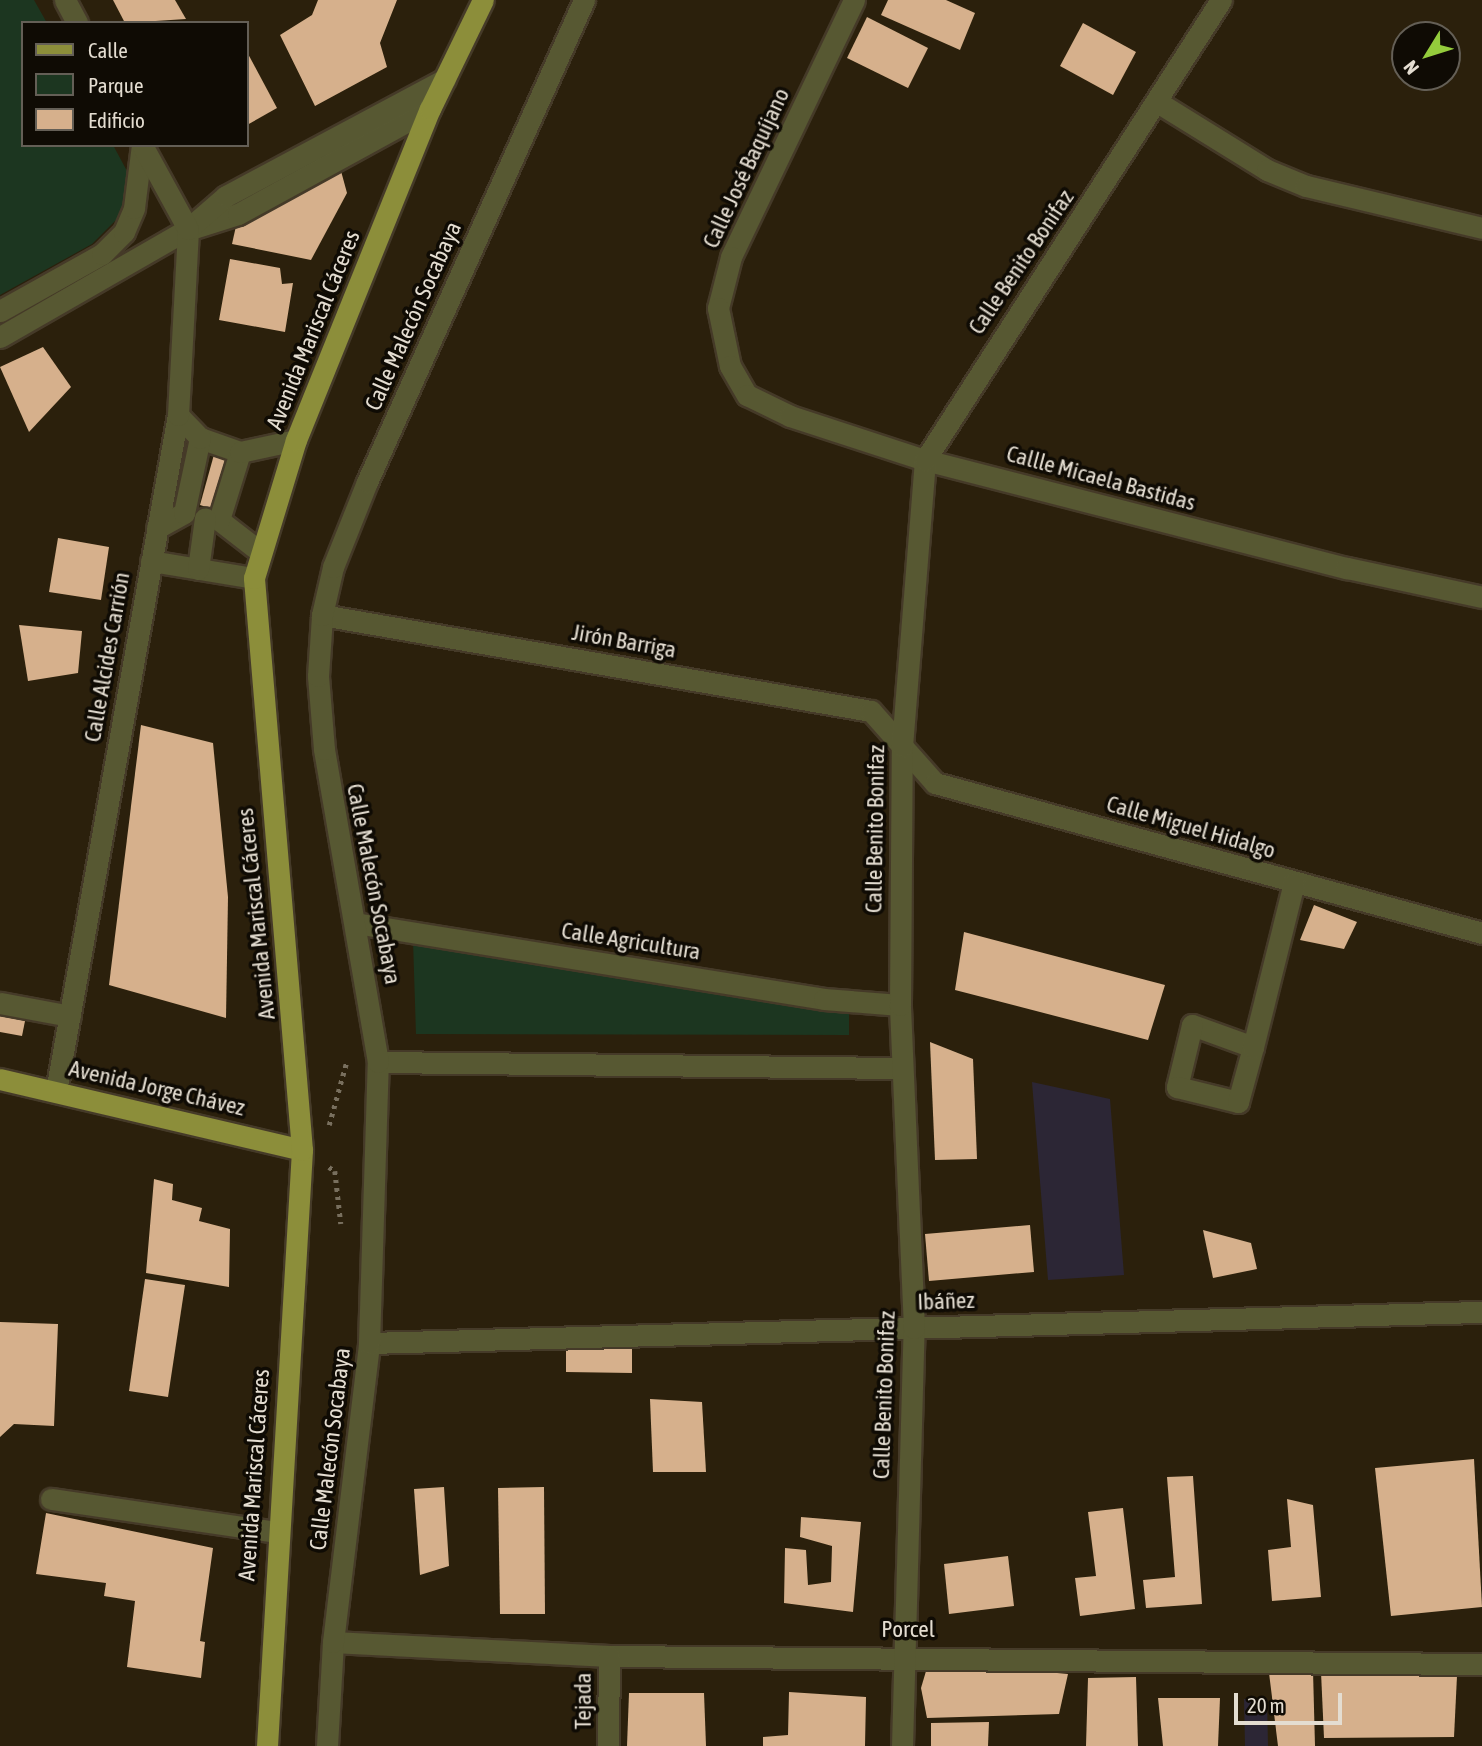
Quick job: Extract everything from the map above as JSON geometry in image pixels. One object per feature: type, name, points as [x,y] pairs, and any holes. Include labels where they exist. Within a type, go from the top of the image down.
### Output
[{"type":"main road","points":[[430,109],[484,0]]},
{"type":"main road","name":"Avenida Mariscal Cáceres","points":[[267,1746],[276,1532],[302,1150],[254,578],[259,551],[296,440],[430,109]]},
{"type":"main road","name":"Avenida Jorge Chávez","points":[[0,1079],[302,1150]]},
{"type":"street","points":[[65,0],[76,21]]},
{"type":"street","name":"Calle Malecón Socabaya","points":[[327,1746],[333,1642],[369,1343],[378,1062],[355,923],[338,858],[324,749],[318,676],[321,615],[333,567],[367,482],[584,0]]},
{"type":"street","name":"Calle José Baquíjano","points":[[730,366],[718,308],[731,257],[854,0]]},
{"type":"street","name":"Calle Benito Bonifaz","points":[[902,1746],[901,1655],[914,1328],[900,1005],[902,746],[925,460],[1158,103],[1221,0]]},
{"type":"street","points":[[0,337],[188,229],[226,196],[445,79]]},
{"type":"street","points":[[1158,103],[1267,170],[1306,186],[1482,228]]},
{"type":"street","points":[[188,229],[238,214],[430,109]]},
{"type":"street","points":[[0,311],[102,254],[124,232],[134,208],[142,147]]},
{"type":"street","points":[[143,147],[188,229]]},
{"type":"street","name":"Calle Alcides Carrión","points":[[56,1091],[178,415],[188,229]]},
{"type":"street","name":"Callle Micaela Bastidas","points":[[730,366],[747,395],[790,416],[925,460],[1347,568],[1482,597]]},
{"type":"street","points":[[178,415],[200,438],[240,452],[296,440]]},
{"type":"street","points":[[198,569],[203,517],[200,438]]},
{"type":"street","points":[[203,517],[240,452]]},
{"type":"street","points":[[157,527],[203,517],[259,551]]},
{"type":"street","points":[[151,561],[254,578]]},
{"type":"street","name":"Jirón Barriga","points":[[321,615],[871,711],[902,746]]},
{"type":"street","name":"Calle Miguel Hidalgo","points":[[902,746],[935,783],[1482,933]]},
{"type":"street","points":[[1252,1047],[1294,883]]},
{"type":"street","name":"Calle Agricultura","points":[[355,923],[824,999],[900,1005]]},
{"type":"street","points":[[0,1003],[69,1016]]},
{"type":"street","points":[[378,1062],[902,1068]]},
{"type":"street","name":"Ibáñez","points":[[369,1343],[1482,1312]]},
{"type":"street","points":[[51,1499],[276,1532]]},
{"type":"street","name":"Porcel","points":[[333,1642],[609,1656],[901,1655],[1482,1664]]},
{"type":"street","name":"Tejada","points":[[608,1746],[609,1656]]},
{"type":"path","points":[[302,1150],[334,1121],[348,1056]]},
{"type":"shaded area","points":[[1032,1082],[1110,1099],[1124,1275],[1048,1280]]},
{"type":"shaded area","points":[[1267,1698],[1268,1746],[1245,1746],[1244,1699]]},
{"type":"green space","points":[[0,0],[34,0],[46,21],[21,21],[21,147],[114,147],[127,171],[125,211],[92,244],[0,295]]},
{"type":"green space","points":[[413,940],[849,1012],[849,1035],[416,1034]]},
{"type":"building","points":[[113,0],[175,0],[186,19],[156,21],[124,21]]},
{"type":"building","points":[[318,0],[397,0],[380,43],[387,67],[315,106],[280,35],[312,15]]},
{"type":"building","points":[[888,0],[946,0],[975,13],[960,50],[881,15]]},
{"type":"building","points":[[867,17],[928,48],[908,88],[847,58]]},
{"type":"building","points":[[1083,23],[1136,52],[1113,95],[1060,66]]},
{"type":"building","points":[[248,54],[277,108],[248,124]]},
{"type":"building","points":[[341,171],[347,193],[311,260],[232,244],[236,226]]},
{"type":"building","points":[[230,259],[280,268],[282,284],[293,283],[285,332],[219,320]]},
{"type":"building","points":[[43,347],[71,387],[29,432],[0,367]]},
{"type":"building","points":[[220,433],[251,443],[232,515],[200,505]]},
{"type":"building","points":[[58,538],[109,547],[101,600],[49,592]]},
{"type":"building","points":[[19,625],[82,631],[78,673],[28,681]]},
{"type":"building","points":[[141,725],[213,743],[228,897],[226,1018],[109,985]]},
{"type":"building","points":[[1314,905],[1357,922],[1344,949],[1300,940]]},
{"type":"building","points":[[964,932],[1165,985],[1148,1040],[955,990]]},
{"type":"building","points":[[0,995],[29,1001],[22,1036],[0,1032]]},
{"type":"building","points":[[930,1042],[973,1059],[977,1159],[935,1160]]},
{"type":"building","points":[[154,1179],[173,1184],[172,1200],[202,1208],[199,1221],[230,1229],[229,1287],[146,1273]]},
{"type":"building","points":[[1030,1225],[1034,1272],[929,1281],[925,1234]]},
{"type":"building","points":[[1203,1230],[1251,1243],[1257,1269],[1213,1278]]},
{"type":"building","points":[[145,1279],[185,1285],[168,1397],[129,1391]]},
{"type":"building","points":[[0,1322],[58,1324],[54,1426],[14,1424],[0,1437]]},
{"type":"building","points":[[566,1342],[632,1344],[632,1373],[566,1372]]},
{"type":"building","points":[[650,1399],[702,1402],[706,1472],[653,1472]]},
{"type":"building","points":[[1474,1459],[1482,1607],[1391,1616],[1375,1468]]},
{"type":"building","points":[[1193,1476],[1202,1604],[1146,1608],[1143,1580],[1175,1577],[1167,1477]]},
{"type":"building","points":[[444,1487],[449,1566],[420,1575],[414,1489]]},
{"type":"building","points":[[544,1487],[545,1614],[500,1614],[498,1488]]},
{"type":"building","points":[[1287,1499],[1313,1505],[1321,1597],[1272,1601],[1268,1550],[1291,1547]]},
{"type":"building","points":[[1123,1508],[1135,1609],[1080,1616],[1075,1578],[1096,1576],[1088,1512]]},
{"type":"building","points":[[46,1513],[213,1548],[200,1641],[205,1642],[201,1678],[127,1667],[135,1601],[104,1596],[106,1583],[36,1574]]},
{"type":"building","points":[[801,1517],[861,1522],[853,1612],[784,1603],[785,1548],[806,1550],[808,1585],[831,1582],[832,1546],[800,1537]]},
{"type":"building","points":[[1008,1556],[1014,1606],[949,1614],[944,1564]]},
{"type":"building","points":[[929,1661],[1068,1674],[1059,1714],[927,1718],[921,1688]]},
{"type":"building","points":[[1313,1671],[1315,1746],[1278,1746],[1269,1673]]},
{"type":"building","points":[[1321,1672],[1457,1676],[1454,1737],[1324,1738]]},
{"type":"building","points":[[1136,1677],[1138,1746],[1086,1746],[1088,1678]]},
{"type":"building","points":[[789,1692],[866,1697],[865,1746],[763,1746],[763,1737],[788,1735]]},
{"type":"building","points":[[629,1693],[704,1693],[706,1746],[627,1746]]},
{"type":"building","points":[[1158,1698],[1220,1698],[1218,1746],[1163,1746]]},
{"type":"building","points":[[989,1722],[988,1746],[931,1746],[931,1723]]}]
